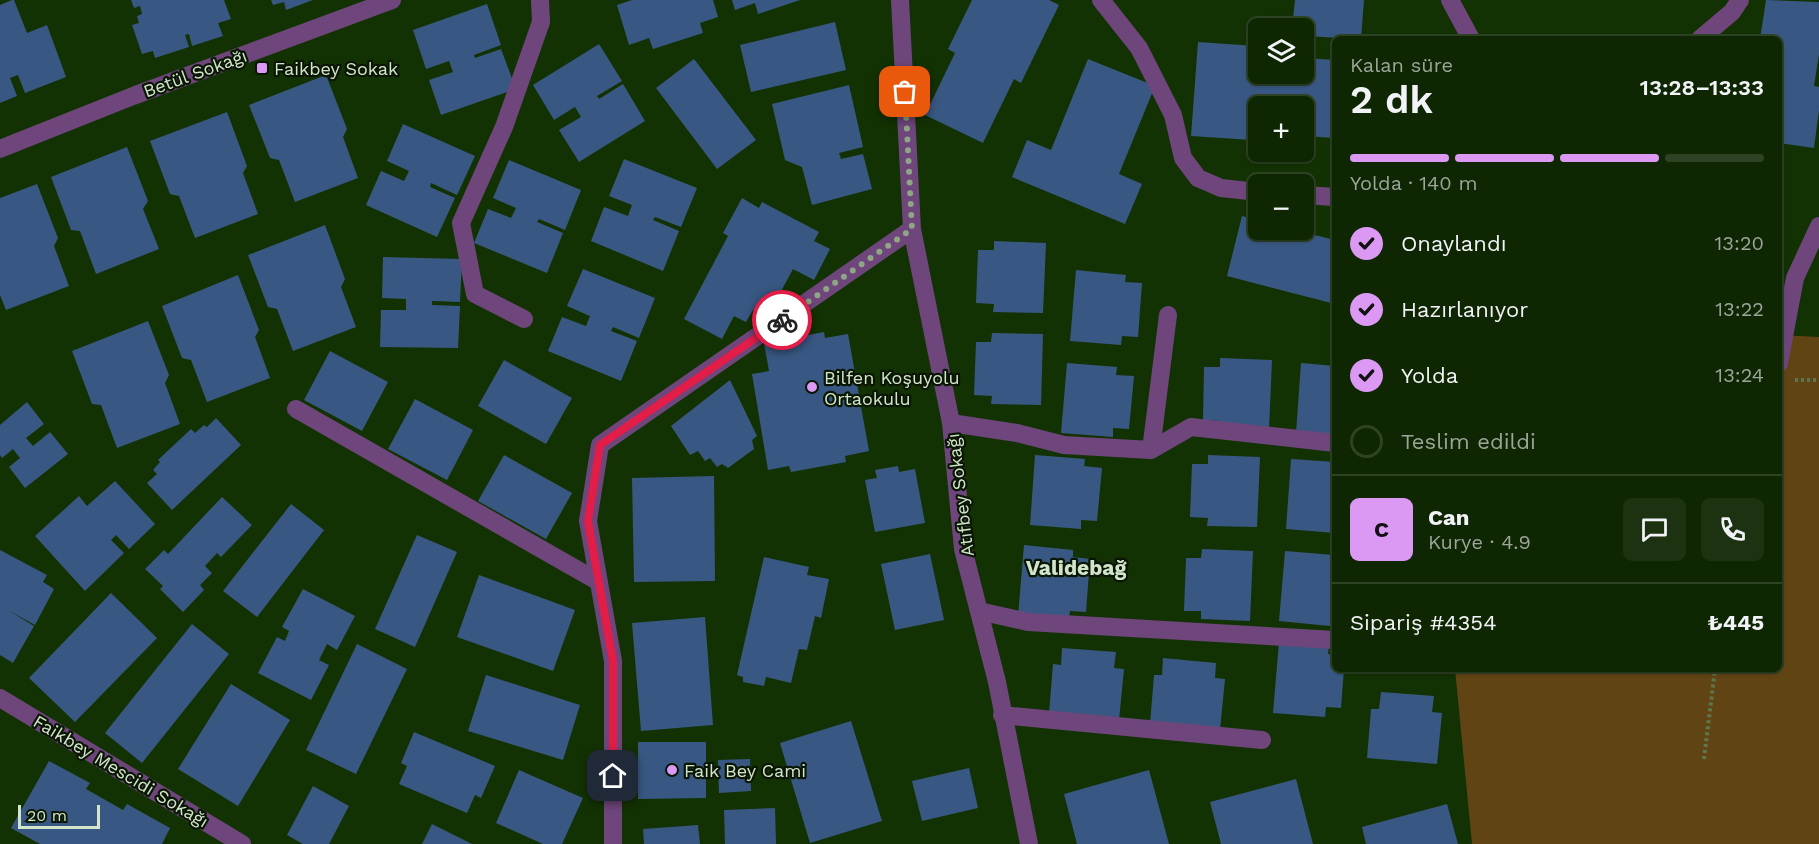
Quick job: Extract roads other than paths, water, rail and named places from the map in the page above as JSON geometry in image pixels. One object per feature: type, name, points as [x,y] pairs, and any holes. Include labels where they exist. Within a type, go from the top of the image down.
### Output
[{"type":"street","name":"Betül Sokağı","points":[[0,149],[133,96],[392,0]]},
{"type":"street","points":[[524,319],[476,294],[461,223],[504,127],[541,22],[540,0]]},
{"type":"street","name":"Atıfbey Sokağı","points":[[900,0],[912,229],[951,423],[963,549],[997,682],[1029,844]]},
{"type":"street","points":[[1101,0],[1139,48],[1173,115],[1183,158],[1198,178],[1221,188],[1248,191]]},
{"type":"street","points":[[1450,0],[1470,36]]},
{"type":"street","points":[[1704,36],[1732,12],[1740,0]]},
{"type":"street","points":[[1314,196],[1332,197]]},
{"type":"street","points":[[1782,347],[1795,278],[1819,226]]},
{"type":"street","points":[[613,844],[613,661],[588,521],[600,445],[912,229]]},
{"type":"street","points":[[1151,450],[1168,315]]},
{"type":"street","points":[[296,409],[599,582]]},
{"type":"street","points":[[951,423],[1017,433],[1064,445],[1151,450],[1191,427],[1332,443]]},
{"type":"street","points":[[980,611],[1028,622],[1332,640]]},
{"type":"street","name":"Faikbey Mescidi Sokağı","points":[[0,698],[236,843]]},
{"type":"street","points":[[1002,715],[1262,740]]},
{"type":"place","name":"Faikbey Sokak","points":[[262,68]]},
{"type":"place","name":"Bilfen Koşuyolu Ortaokulu","points":[[812,387]]},
{"type":"place","name":"Faik Bey Cami","points":[[672,770]]},
{"type":"district","name":"Validebağ","points":[[1076,567]]}]
